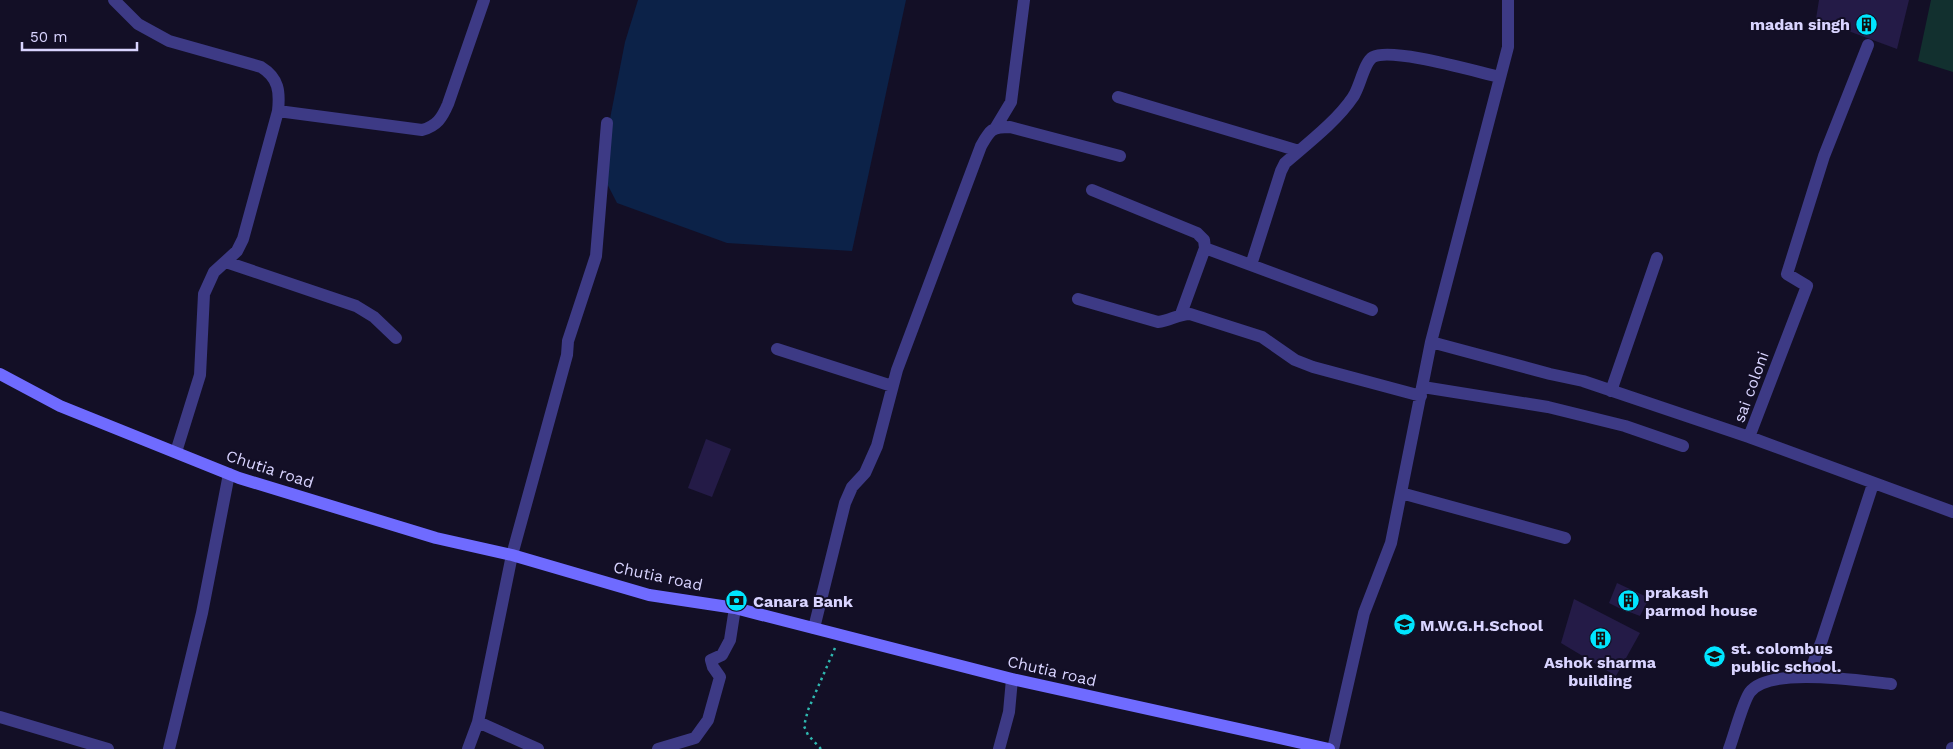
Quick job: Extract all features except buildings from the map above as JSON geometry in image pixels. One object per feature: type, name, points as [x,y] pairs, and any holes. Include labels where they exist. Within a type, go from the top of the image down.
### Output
[{"type":"street","points":[[114,0],[138,24],[169,41],[253,64],[270,72],[280,91],[278,111],[243,239],[237,251],[214,272],[204,294],[200,374],[176,452]]},
{"type":"street","points":[[278,111],[422,130],[432,127],[442,118],[448,104],[484,0]]},
{"type":"street","points":[[814,628],[845,503],[852,487],[865,473],[877,446],[897,370],[981,146],[988,132],[996,127],[1011,102],[1024,0]]},
{"type":"street","points":[[1331,749],[1364,613],[1391,543],[1431,342],[1508,47],[1508,1]]},
{"type":"street","name":"sai coloni","points":[[1431,342],[1583,381],[1749,437],[1807,286],[1787,274],[1824,156],[1868,45]]},
{"type":"street","points":[[1251,265],[1278,176],[1285,164],[1341,112],[1353,98],[1372,57],[1380,54],[1398,54],[1500,77]]},
{"type":"street","points":[[1118,97],[1299,151]]},
{"type":"street","points":[[468,749],[478,722],[512,555],[567,355],[568,341],[596,256],[607,123]]},
{"type":"street","points":[[996,127],[1010,127],[1120,156]]},
{"type":"street","points":[[1092,190],[1197,233],[1204,240],[1205,248],[1181,314]]},
{"type":"street","points":[[1205,248],[1372,310]]},
{"type":"street","points":[[1610,391],[1657,258]]},
{"type":"street","points":[[226,262],[356,306],[374,317],[396,338]]},
{"type":"street","points":[[1078,299],[1158,322],[1167,321],[1181,314],[1190,314],[1262,337],[1295,360],[1312,367],[1422,392],[1548,407],[1625,426],[1683,446]]},
{"type":"street","points":[[777,349],[892,386]]},
{"type":"street","name":"Chutia road","points":[[0,374],[60,406],[229,474],[436,538],[512,555],[649,594],[735,608],[1012,679],[1331,749]]},
{"type":"street","points":[[1749,437],[1953,512]]},
{"type":"street","points":[[169,749],[202,613],[229,474]]},
{"type":"street","points":[[1808,677],[1873,484]]},
{"type":"street","points":[[1401,494],[1565,538]]},
{"type":"street","points":[[658,749],[695,738],[708,720],[720,677],[713,667],[711,660],[722,655],[730,640],[735,608]]},
{"type":"street","points":[[1730,749],[1749,693],[1758,684],[1776,679],[1808,677],[1891,684]]},
{"type":"street","points":[[999,749],[1009,712],[1012,679]]},
{"type":"street","points":[[0,717],[76,744],[108,749]]},
{"type":"street","points":[[478,722],[538,749]]},
{"type":"path","points":[[821,749],[808,735],[804,726],[808,710],[841,635]]},
{"type":"green space","points":[[1931,0],[1953,0],[1953,72],[1918,61]]},
{"type":"water","points":[[638,0],[906,0],[852,251],[727,243],[617,203],[600,170],[625,42]]},
{"type":"place","name":"madan singh","points":[[1866,24]]},
{"type":"place","name":"Canara Bank","points":[[737,601]]},
{"type":"place","name":"prakash parmod house","points":[[1629,601]]},
{"type":"place","name":"M.W.G.H.School","points":[[1404,625]]},
{"type":"place","name":"Ashok sharma building","points":[[1600,638]]},
{"type":"place","name":"st. colombus public school.","points":[[1715,657]]}]
